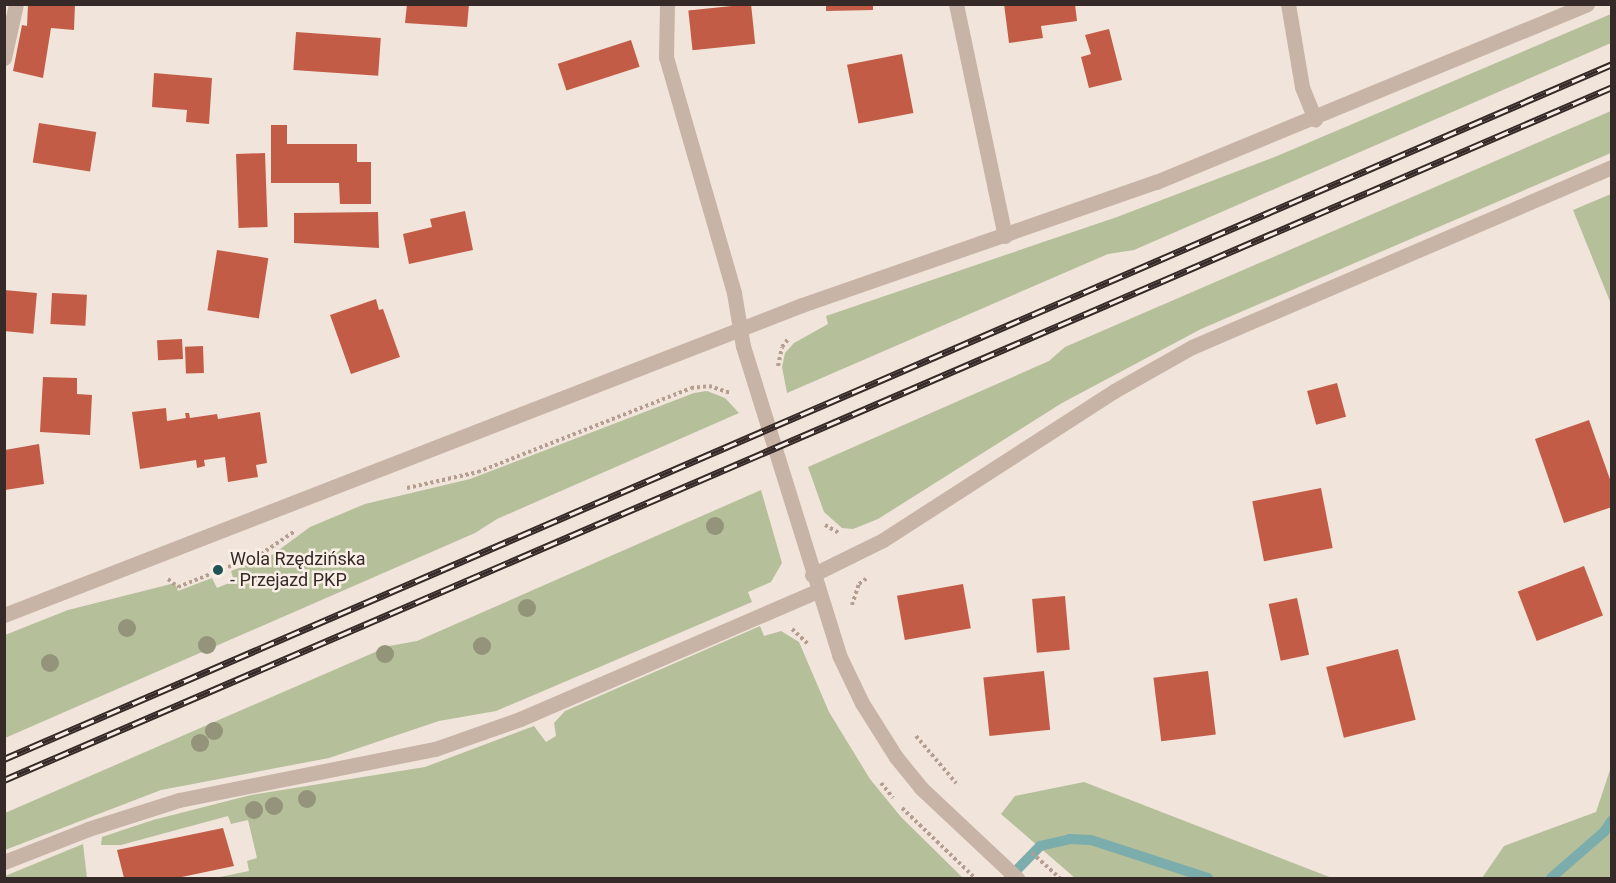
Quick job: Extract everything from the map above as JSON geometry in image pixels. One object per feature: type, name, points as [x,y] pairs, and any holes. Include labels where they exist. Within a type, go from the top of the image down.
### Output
[{"type":"street","points":[[4,58],[16,4]]},
{"type":"street","points":[[667,4],[666,57],[734,293],[740,329],[817,591],[839,655],[862,703],[921,788],[1017,879]]},
{"type":"street","points":[[956,4],[1005,236]]},
{"type":"street","points":[[1288,4],[1302,87],[1315,119]]},
{"type":"street","points":[[4,615],[740,329],[1005,236],[1315,119],[1587,4]]},
{"type":"street","points":[[812,574],[883,540],[1114,391],[1192,347],[1611,167]]},
{"type":"street","points":[[4,862],[88,829],[179,800],[435,748],[520,719],[817,591]]},
{"type":"path","points":[[778,373],[782,347],[798,332]]},
{"type":"path","points":[[400,490],[478,472],[691,388],[723,389],[736,397]]},
{"type":"path","points":[[823,523],[845,536]]},
{"type":"path","points":[[178,587],[261,554],[296,530]]},
{"type":"path","points":[[852,611],[859,584],[872,573]]},
{"type":"path","points":[[761,614],[766,630],[792,629],[800,634],[810,652]]},
{"type":"path","points":[[911,731],[964,791]]},
{"type":"path","points":[[875,773],[911,819],[975,879]]},
{"type":"green space","points":[[1611,14],[1611,43],[1134,250],[1108,254],[787,393],[782,367],[785,353],[794,343],[828,324],[826,316],[1117,217],[1277,156]]},
{"type":"green space","points":[[1611,111],[1611,153],[1201,329],[1062,403],[878,519],[853,529],[842,528],[824,512],[808,467],[1049,361],[1065,347]]},
{"type":"green space","points":[[1611,194],[1611,304],[1573,210]]},
{"type":"green space","points":[[707,391],[725,398],[739,413],[497,519],[475,533],[5,738],[5,635],[68,610],[175,583],[178,591],[212,578],[217,588],[234,581],[231,571],[272,555],[310,527],[365,504],[470,479],[694,393]]},
{"type":"green space","points":[[761,490],[782,563],[771,582],[748,592],[752,602],[496,711],[439,721],[329,758],[161,790],[5,850],[5,813],[389,646],[417,641]]},
{"type":"green space","points":[[760,626],[764,636],[781,631],[799,642],[829,712],[870,779],[901,817],[963,878],[215,878],[249,871],[247,861],[257,858],[248,820],[231,824],[228,816],[121,845],[101,845],[102,837],[153,820],[251,795],[425,767],[534,726],[546,742],[556,736],[554,723],[565,711]]},
{"type":"green space","points":[[1611,767],[1611,878],[1482,878],[1504,846],[1596,812]]},
{"type":"green space","points":[[1084,782],[1332,878],[1075,878],[1001,814],[1015,796]]},
{"type":"green space","points":[[83,844],[87,878],[5,878],[5,876]]},
{"type":"building","points":[[28,4],[75,4],[74,30],[51,28],[43,78],[13,71],[22,25],[27,26]]},
{"type":"building","points":[[407,4],[469,4],[467,27],[405,23]]},
{"type":"building","points":[[751,4],[755,44],[693,50],[688,11]]},
{"type":"building","points":[[826,4],[873,4],[873,10],[826,11]]},
{"type":"building","points":[[1004,4],[1075,4],[1077,21],[1041,26],[1043,38],[1009,43]]},
{"type":"building","points":[[1109,29],[1122,80],[1089,88],[1081,57],[1091,54],[1085,35]]},
{"type":"building","points":[[296,32],[381,38],[378,76],[293,70]]},
{"type":"building","points":[[631,40],[640,67],[566,90],[558,64]]},
{"type":"building","points":[[902,54],[913,113],[858,124],[847,65]]},
{"type":"building","points":[[154,73],[212,78],[209,124],[186,122],[187,110],[152,107]]},
{"type":"building","points":[[39,123],[96,132],[90,172],[33,163]]},
{"type":"building","points":[[271,125],[287,125],[287,144],[357,144],[357,162],[371,162],[371,204],[340,204],[339,183],[271,183]]},
{"type":"building","points":[[265,153],[268,227],[239,228],[236,154]]},
{"type":"building","points":[[465,211],[473,250],[409,264],[403,234],[432,227],[430,219]]},
{"type":"building","points":[[378,212],[379,248],[294,243],[294,213]]},
{"type":"building","points":[[217,250],[268,258],[259,318],[207,310]]},
{"type":"building","points":[[4,290],[37,293],[33,334],[4,331]]},
{"type":"building","points":[[52,293],[87,295],[85,326],[50,324]]},
{"type":"building","points":[[376,299],[379,310],[383,309],[400,357],[351,374],[330,315]]},
{"type":"building","points":[[182,339],[183,359],[158,360],[157,340]]},
{"type":"building","points":[[203,346],[204,373],[186,374],[185,347]]},
{"type":"building","points":[[43,377],[77,378],[77,394],[92,395],[90,435],[40,432]]},
{"type":"building","points":[[1337,383],[1346,417],[1316,425],[1307,391]]},
{"type":"building","points":[[166,408],[167,421],[186,418],[185,413],[189,413],[190,418],[217,414],[218,419],[260,412],[267,463],[256,465],[258,477],[228,482],[225,457],[204,460],[205,466],[197,468],[196,460],[140,469],[132,412]]},
{"type":"building","points":[[1589,420],[1612,485],[1612,507],[1564,523],[1535,439]]},
{"type":"building","points":[[39,444],[44,484],[5,490],[5,450]]},
{"type":"building","points":[[1321,488],[1333,548],[1264,561],[1252,501]]},
{"type":"building","points":[[1584,566],[1603,615],[1537,641],[1518,591]]},
{"type":"building","points":[[963,584],[971,628],[905,640],[897,596]]},
{"type":"building","points":[[1065,596],[1070,650],[1037,653],[1032,599]]},
{"type":"building","points":[[1297,598],[1309,655],[1281,661],[1269,604]]},
{"type":"building","points":[[1398,649],[1416,720],[1344,738],[1326,667]]},
{"type":"building","points":[[1044,671],[1050,730],[990,736],[983,677]]},
{"type":"building","points":[[1208,671],[1216,735],[1161,741],[1153,678]]},
{"type":"building","points":[[223,828],[234,866],[177,878],[124,878],[117,850]]},
{"type":"waterway","points":[[1551,878],[1604,832],[1612,820]]},
{"type":"waterway","points":[[1009,878],[1040,846],[1070,839],[1091,840],[1208,878]]},
{"type":"railway","points":[[4,759],[1612,64]]},
{"type":"railway","points":[[4,780],[1612,87]]},
{"type":"place","name":"Wola Rzędzińska - Przejazd PKP","points":[[218,570]]}]
